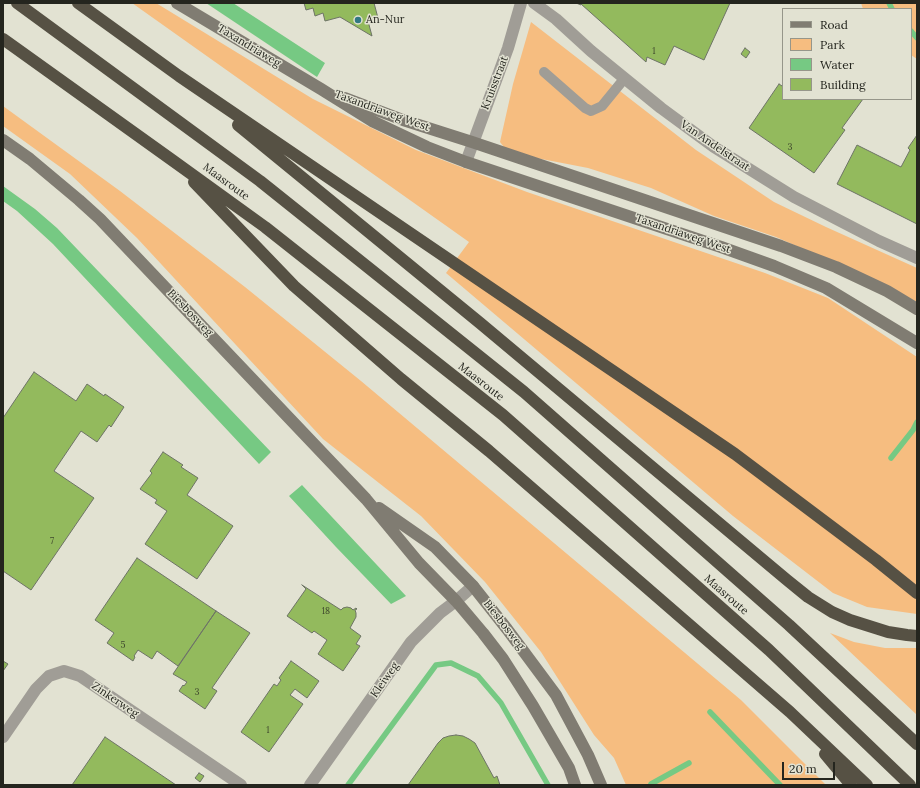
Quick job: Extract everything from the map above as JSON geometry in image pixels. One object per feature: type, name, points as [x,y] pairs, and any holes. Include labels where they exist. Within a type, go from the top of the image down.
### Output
[{"type":"highway","name":"Maasroute","points":[[17,3],[260,181],[524,392],[789,625],[917,744]]},
{"type":"highway","points":[[78,3],[179,76],[735,454],[876,560],[917,593]]},
{"type":"highway","name":"Maasroute","points":[[3,40],[265,227],[503,415],[769,650],[910,785]]},
{"type":"highway","points":[[179,76],[480,323],[808,597],[832,612],[850,620],[888,632],[907,636],[917,636]]},
{"type":"highway","points":[[172,160],[294,286],[401,379],[488,451],[790,712],[867,785]]},
{"type":"highway","points":[[790,712],[851,785]]},
{"type":"main road","name":"Taxandriaweg","points":[[177,3],[321,89]]},
{"type":"main road","name":"Taxandriaweg West","points":[[321,89],[403,120],[781,246],[836,267],[887,291],[917,309]]},
{"type":"main road","name":"Taxandriaweg West","points":[[321,89],[372,121],[427,147],[466,162],[721,247],[774,266],[826,288],[917,343]]},
{"type":"main road","name":"Biesbosweg","points":[[3,140],[30,159],[100,219],[366,499],[419,563],[456,601],[503,658],[569,768],[576,785]]},
{"type":"main road","name":"Biesbosweg","points":[[366,499],[435,548],[473,586],[556,695],[588,755],[601,785]]},
{"type":"street","name":"Kruisstraat","points":[[466,162],[472,142],[508,48],[521,3]]},
{"type":"street","name":"Van Andelstraat","points":[[534,3],[556,19],[624,79],[714,147],[794,197],[879,241],[917,258]]},
{"type":"street","name":"Kleiweg","points":[[310,785],[411,642],[440,613],[473,586]]},
{"type":"street","name":"Zinkerweg","points":[[3,737],[36,689],[49,676],[64,671],[80,676],[241,785]]},
{"type":"lane","points":[[544,72],[585,108],[591,111],[602,106],[624,79]]},
{"type":"green space","points":[[132,3],[156,3],[313,99],[416,150],[527,192],[765,273],[828,298],[917,357],[917,614],[867,607],[833,593],[733,516],[446,273],[469,242]]},
{"type":"green space","points":[[861,3],[917,3],[917,59],[912,56],[912,8],[863,8]]},
{"type":"green space","points":[[531,22],[696,150],[774,202],[917,268],[917,302],[885,285],[776,237],[714,216],[651,188],[588,168],[507,151],[500,142],[513,84]]},
{"type":"green space","points":[[3,106],[120,191],[245,287],[361,381],[741,700],[826,785],[626,785],[614,758],[594,735],[541,652],[485,582],[421,516],[323,439],[137,238],[70,174],[3,126]]},
{"type":"green space","points":[[830,633],[854,642],[885,648],[917,648],[917,715]]},
{"type":"water","points":[[206,3],[233,3],[325,63],[317,77]]},
{"type":"water","points":[[3,186],[35,209],[57,228],[271,452],[259,464],[53,244],[17,211],[3,201]]},
{"type":"water","points":[[302,485],[406,596],[391,604],[336,547],[289,496]]},
{"type":"building","name":"An-Nur","points":[[304,3],[374,3],[378,18],[368,21],[372,36],[340,17],[325,21],[323,13],[315,16],[313,8],[306,10]]},
{"type":"building","points":[[576,3],[730,3],[704,60],[674,46],[665,65],[647,57],[646,62],[581,4]]},
{"type":"building","points":[[745,48],[750,52],[746,58],[741,54]]},
{"type":"building","points":[[779,84],[782,86],[782,100],[862,100],[842,128],[845,130],[814,173],[749,128]]},
{"type":"building","points":[[917,135],[917,224],[837,184],[857,145],[901,167],[910,150],[908,148]]},
{"type":"building","points":[[34,372],[76,401],[87,384],[104,396],[105,394],[124,407],[111,427],[109,425],[97,442],[81,431],[54,471],[94,498],[31,590],[3,571],[3,418]]},
{"type":"building","points":[[163,452],[183,465],[181,467],[198,478],[187,495],[233,526],[197,579],[145,544],[167,511],[155,503],[157,500],[140,489],[152,473],[150,471]]},
{"type":"building","points":[[137,558],[216,611],[178,666],[157,651],[152,659],[138,650],[133,661],[107,643],[114,633],[95,620]]},
{"type":"building","points":[[302,585],[341,610],[347,607],[353,610],[356,608],[357,609],[355,610],[356,617],[350,628],[361,636],[356,644],[360,646],[343,671],[318,654],[327,640],[314,631],[312,633],[287,616],[306,589]]},
{"type":"building","points":[[216,611],[250,633],[212,688],[217,691],[205,709],[179,691],[187,682],[173,674]]},
{"type":"building","points":[[3,661],[8,664],[3,671]]},
{"type":"building","points":[[291,661],[319,681],[307,698],[295,689],[290,695],[303,704],[269,752],[241,732],[274,684],[277,686],[281,680],[279,678]]},
{"type":"building","points":[[456,735],[463,736],[475,743],[494,778],[497,776],[500,785],[408,785],[438,743],[443,738]]},
{"type":"building","points":[[105,737],[176,785],[72,785]]},
{"type":"building","points":[[199,773],[204,776],[200,782],[195,778]]},
{"type":"waterway","points":[[889,3],[892,8]]},
{"type":"waterway","points":[[912,32],[917,38]]},
{"type":"waterway","points":[[891,458],[913,430],[917,422]]},
{"type":"waterway","points":[[348,785],[436,665],[451,663],[478,676],[501,703],[548,785]]},
{"type":"waterway","points":[[710,712],[780,785]]},
{"type":"waterway","points":[[652,785],[651,784],[689,763]]},
{"type":"place","name":"An-Nur","points":[[358,20]]}]
